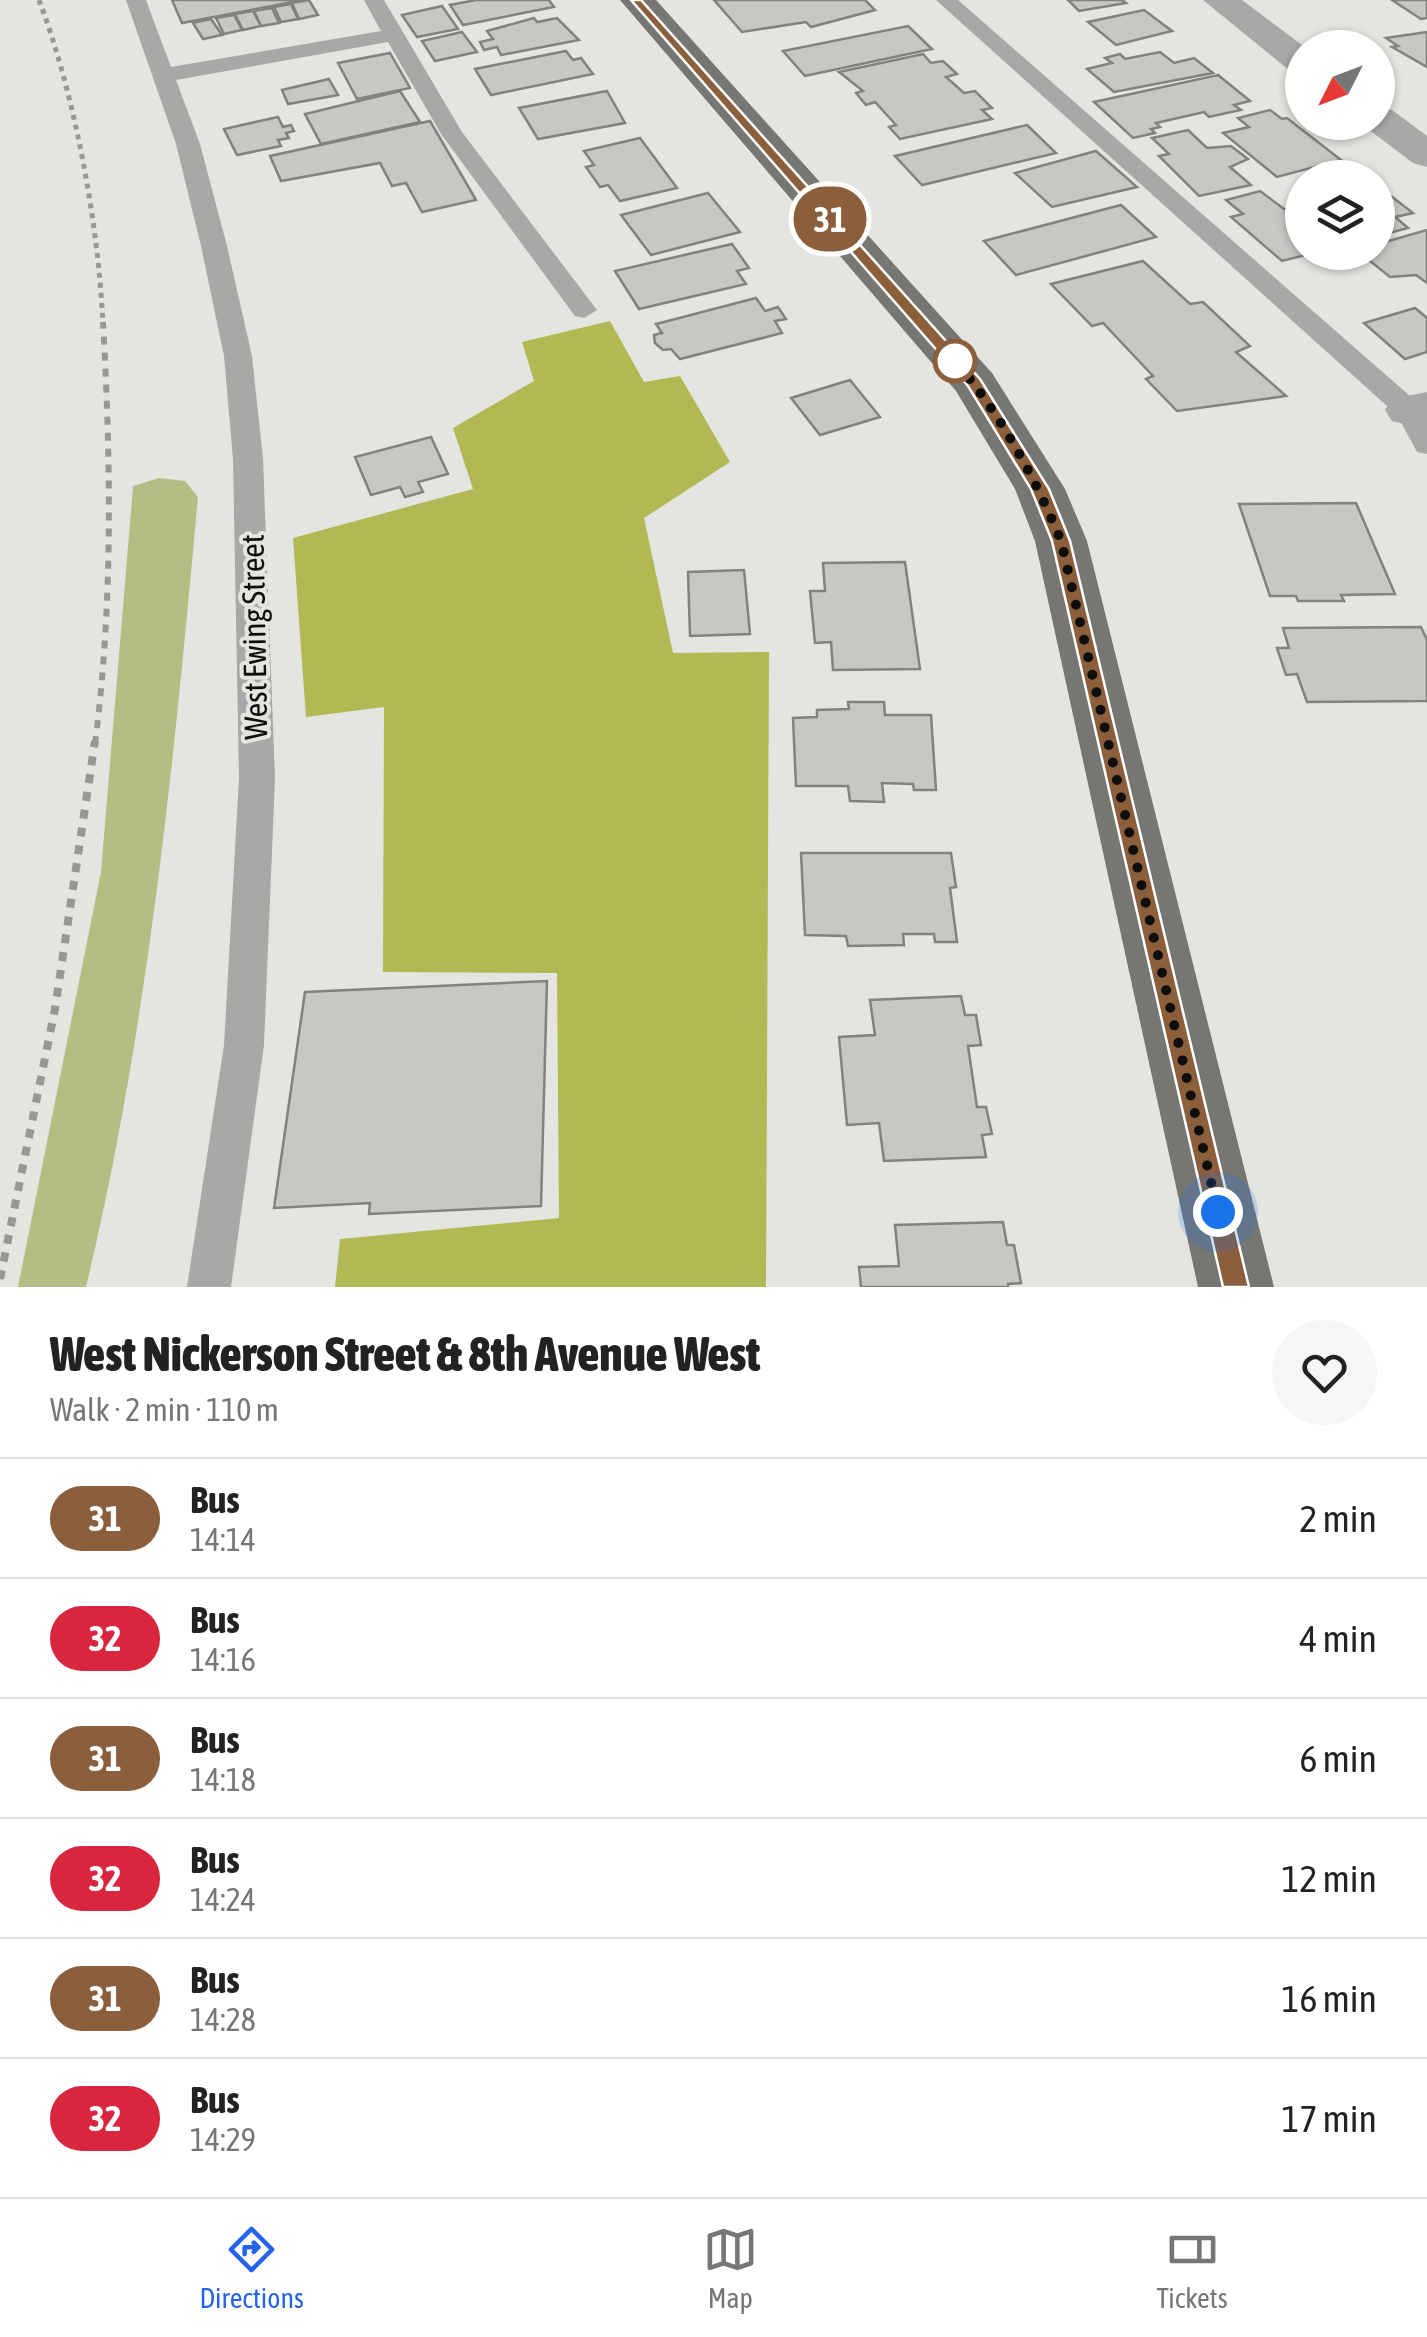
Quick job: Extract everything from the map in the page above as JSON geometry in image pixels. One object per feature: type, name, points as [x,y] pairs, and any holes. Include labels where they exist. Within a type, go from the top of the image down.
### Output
[{"type":"main road","points":[[637,0],[974,383],[1040,489],[1061,541],[1236,1287]]},
{"type":"street","points":[[1220,0],[1285,49]]},
{"type":"street","points":[[1395,131],[1427,155]]},
{"type":"lane","name":"West Ewing Street","points":[[136,0],[193,162],[238,356],[247,434],[257,778],[244,1045],[209,1287]]},
{"type":"lane","points":[[374,0],[452,134],[584,310]]},
{"type":"lane","points":[[946,0],[1421,421]]},
{"type":"lane","points":[[165,75],[392,35]]},
{"type":"path","points":[[0,1279],[44,1080],[76,877],[97,712],[110,505],[110,423],[98,250],[78,136],[40,0]]},
{"type":"green space","points":[[610,321],[644,382],[680,376],[730,462],[644,518],[673,653],[769,652],[766,1287],[335,1287],[340,1239],[559,1218],[557,973],[383,972],[384,707],[306,717],[293,538],[473,489],[453,428],[534,381],[522,342]]},
{"type":"green space","points":[[159,478],[185,481],[198,497],[168,795],[126,1092],[86,1287],[18,1287],[101,872],[133,486]]},
{"type":"building","points":[[172,0],[303,0],[182,23]]},
{"type":"building","points":[[309,0],[318,15],[299,19],[292,3]]},
{"type":"building","points":[[476,0],[549,0],[554,7],[463,25],[450,5]]},
{"type":"building","points":[[714,0],[865,0],[875,10],[811,27],[806,22],[742,32]]},
{"type":"building","points":[[1068,0],[1122,0],[1126,3],[1079,11]]},
{"type":"building","points":[[1392,0],[1427,0],[1427,18],[1421,19]]},
{"type":"building","points":[[291,4],[298,19],[281,22],[274,7]]},
{"type":"building","points":[[442,6],[458,29],[417,37],[402,15]]},
{"type":"building","points":[[272,8],[279,23],[261,26],[254,11]]},
{"type":"building","points":[[1144,10],[1172,31],[1116,45],[1088,22]]},
{"type":"building","points":[[253,11],[261,26],[243,30],[235,14]]},
{"type":"building","points":[[234,15],[242,30],[224,34],[216,18]]},
{"type":"building","points":[[534,18],[537,22],[557,18],[579,40],[501,55],[497,47],[484,50],[480,42],[493,39],[487,31]]},
{"type":"building","points":[[211,19],[222,35],[203,39],[193,23]]},
{"type":"building","points":[[908,26],[932,49],[805,76],[783,51]]},
{"type":"building","points":[[462,32],[477,52],[435,61],[422,41]]},
{"type":"building","points":[[1427,32],[1427,67],[1395,49],[1395,37]]},
{"type":"building","points":[[566,51],[573,60],[581,58],[593,74],[491,95],[475,69]]},
{"type":"building","points":[[1160,52],[1174,63],[1194,58],[1213,73],[1114,92],[1087,69],[1112,63],[1105,58],[1120,54],[1125,59]]},
{"type":"building","points":[[390,53],[410,88],[357,99],[338,63]]},
{"type":"building","points":[[923,54],[931,63],[943,61],[957,74],[946,77],[964,93],[975,91],[992,108],[982,110],[992,119],[900,139],[889,127],[896,125],[875,102],[866,105],[856,93],[863,91],[839,72]]},
{"type":"building","points":[[1218,75],[1250,101],[1234,105],[1241,110],[1209,117],[1204,112],[1156,123],[1160,127],[1151,129],[1155,133],[1133,138],[1094,102]]},
{"type":"building","points":[[329,79],[338,95],[288,104],[282,90]]},
{"type":"building","points":[[400,91],[420,122],[321,144],[305,114]]},
{"type":"building","points":[[607,91],[625,123],[538,139],[519,108]]},
{"type":"building","points":[[1270,110],[1285,118],[1285,140],[1315,140],[1341,160],[1285,160],[1285,175],[1277,177],[1223,133],[1249,127],[1238,118]]},
{"type":"building","points":[[278,117],[283,127],[291,125],[294,131],[286,133],[289,138],[278,140],[281,146],[237,155],[224,129]]},
{"type":"building","points":[[430,121],[476,200],[422,212],[406,183],[392,186],[380,163],[281,181],[270,156]]},
{"type":"building","points":[[1027,125],[1056,153],[922,185],[895,156]]},
{"type":"building","points":[[1188,130],[1207,148],[1231,146],[1248,159],[1230,167],[1251,185],[1199,196],[1159,156],[1169,154],[1152,138]]},
{"type":"building","points":[[640,138],[677,188],[620,201],[608,185],[600,187],[586,167],[594,165],[584,151]]},
{"type":"building","points":[[1096,151],[1137,187],[1052,207],[1015,173]]},
{"type":"building","points":[[1260,191],[1285,209],[1285,260],[1231,217],[1243,214],[1226,200]]},
{"type":"building","points":[[708,193],[740,232],[651,255],[621,215]]},
{"type":"building","points":[[1395,199],[1413,213],[1395,217]]},
{"type":"building","points":[[1121,205],[1156,237],[1016,275],[984,241]]},
{"type":"building","points":[[1395,217],[1408,228],[1395,231]]},
{"type":"building","points":[[1427,230],[1427,283],[1416,275],[1390,277],[1381,270],[1395,270],[1395,239]]},
{"type":"building","points":[[732,244],[749,268],[737,271],[746,284],[639,309],[615,271]]},
{"type":"building","points":[[1143,261],[1190,304],[1203,302],[1250,346],[1236,352],[1286,396],[1177,411],[1146,379],[1153,376],[1103,323],[1092,326],[1051,284]]},
{"type":"building","points":[[756,298],[765,311],[778,307],[786,319],[775,321],[782,333],[680,359],[671,349],[663,350],[655,343],[654,335],[662,333],[656,324]]},
{"type":"building","points":[[1415,308],[1427,318],[1427,352],[1405,359],[1364,323]]},
{"type":"building","points":[[850,380],[880,417],[820,435],[791,398]]},
{"type":"building","points":[[431,437],[448,474],[418,482],[423,492],[405,497],[400,487],[371,495],[355,457]]},
{"type":"building","points":[[1356,503],[1395,594],[1341,595],[1344,601],[1298,601],[1296,596],[1270,596],[1239,504]]},
{"type":"building","points":[[905,562],[920,669],[833,670],[831,642],[815,643],[810,591],[825,591],[823,563]]},
{"type":"building","points":[[744,570],[750,634],[690,636],[688,572]]},
{"type":"building","points":[[1421,627],[1427,640],[1427,701],[1307,702],[1297,674],[1286,675],[1277,648],[1289,648],[1283,628]]},
{"type":"building","points":[[848,702],[884,702],[885,715],[931,715],[936,790],[882,783],[884,802],[850,801],[848,786],[796,786],[793,718],[817,717],[817,710],[849,709]]},
{"type":"building","points":[[801,853],[951,853],[956,887],[950,888],[957,942],[935,942],[934,934],[903,934],[904,945],[848,946],[846,936],[805,935]]},
{"type":"building","points":[[547,981],[541,1206],[369,1214],[370,1203],[274,1208],[305,992]]},
{"type":"building","points":[[961,996],[965,1015],[976,1015],[981,1045],[968,1046],[977,1107],[986,1107],[992,1134],[982,1135],[986,1157],[884,1161],[879,1123],[847,1125],[839,1037],[875,1035],[870,1000]]},
{"type":"building","points":[[1003,1222],[1007,1245],[1014,1245],[1021,1283],[1008,1287],[861,1287],[859,1267],[899,1266],[895,1225]]},
{"type":"bus line","name":"31","points":[[637,0],[974,383],[1040,489],[1061,541],[1236,1287]]},
{"type":"route","points":[[955,361],[951,356],[974,383],[1040,489],[1061,541],[1218,1212]]}]
